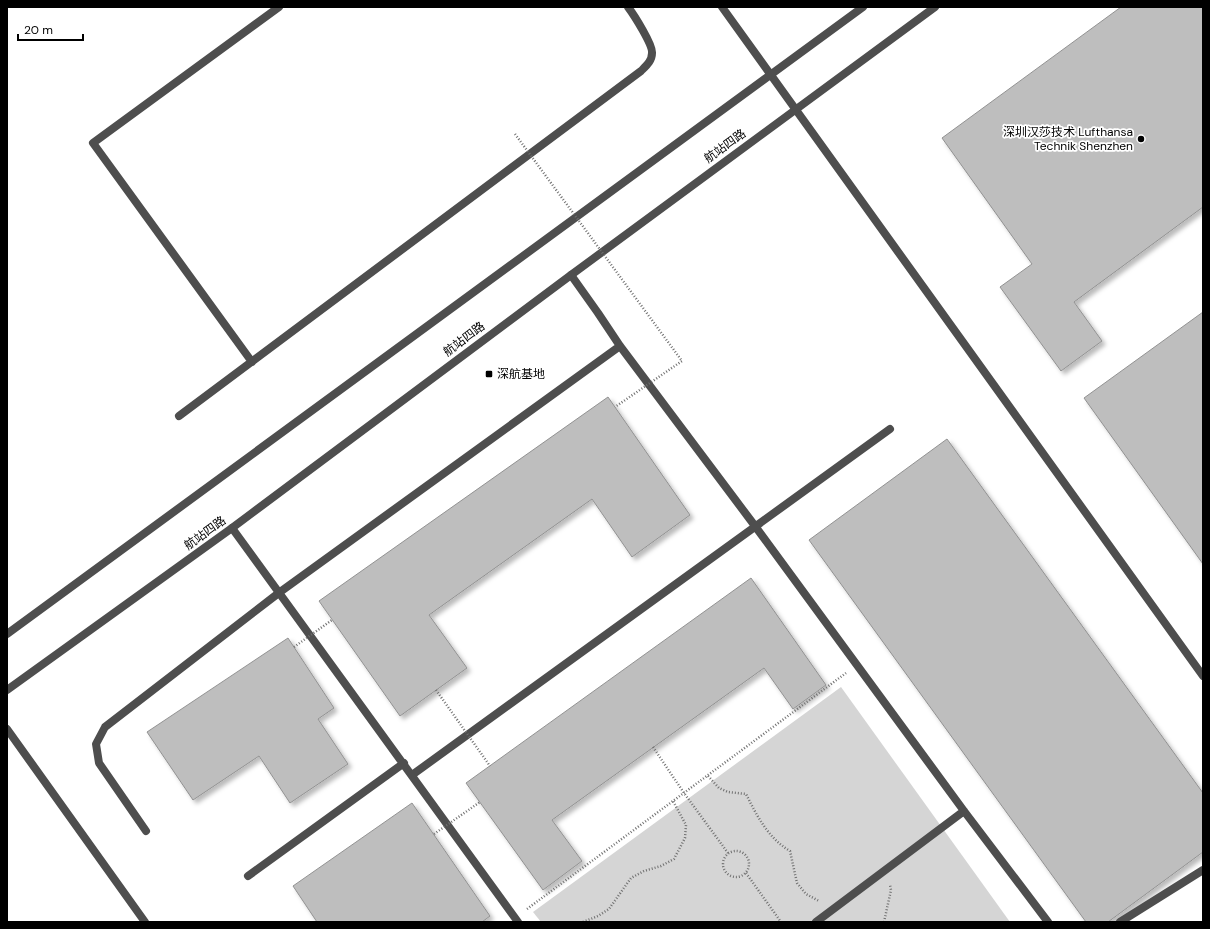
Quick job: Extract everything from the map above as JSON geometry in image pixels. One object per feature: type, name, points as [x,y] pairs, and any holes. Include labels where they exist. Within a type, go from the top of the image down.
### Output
[{"type":"street","points":[[252,362],[93,143],[279,7]]},
{"type":"street","points":[[179,416],[640,72],[650,62],[653,51],[628,7]]},
{"type":"street","points":[[722,7],[1203,676]]},
{"type":"street","points":[[7,634],[863,7]]},
{"type":"street","name":"航站四路","points":[[7,690],[232,528],[571,275],[935,7]]},
{"type":"street","points":[[571,275],[620,346],[755,526],[964,811],[1048,922]]},
{"type":"street","points":[[146,831],[98,763],[96,744],[106,727],[280,592],[620,346]]},
{"type":"street","points":[[412,775],[890,428]]},
{"type":"street","points":[[232,528],[517,920]]},
{"type":"street","points":[[7,729],[145,922]]},
{"type":"street","points":[[248,876],[404,763]]},
{"type":"street","points":[[816,922],[964,811]]},
{"type":"street","points":[[1120,922],[1203,870]]},
{"type":"path","points":[[515,134],[682,361],[616,407]]},
{"type":"path","points":[[294,647],[332,620]]},
{"type":"path","points":[[517,920],[673,801],[857,665]]},
{"type":"path","points":[[436,690],[490,766]]},
{"type":"path","points":[[653,747],[684,794],[728,853]]},
{"type":"path","points":[[708,776],[719,788],[728,792],[746,794],[770,834],[780,845],[790,851],[797,883],[806,894],[833,909]]},
{"type":"path","points":[[582,922],[598,916],[609,909],[631,878],[674,859],[686,838],[686,825],[673,801]]},
{"type":"path","points":[[434,834],[480,802]]},
{"type":"path","points":[[732,851],[741,851],[748,857],[750,866],[746,874],[734,877],[726,872],[723,865],[723,860],[728,853],[732,851]]},
{"type":"path","points":[[884,871],[890,880],[891,890],[884,922]]},
{"type":"path","points":[[746,874],[781,922]]},
{"type":"shaded area","points":[[841,687],[1010,922],[541,922],[533,912]]},
{"type":"building","points":[[1121,7],[1203,7],[1203,207],[1074,302],[1102,341],[1061,371],[1000,287],[1032,264],[942,138]]},
{"type":"building","points":[[1203,312],[1203,564],[1084,398]]},
{"type":"building","points":[[608,397],[690,515],[632,557],[592,499],[429,615],[467,668],[400,716],[319,601]]},
{"type":"building","points":[[947,439],[1203,793],[1203,852],[1108,922],[1086,922],[809,540]]},
{"type":"building","points":[[751,578],[826,685],[793,709],[764,668],[552,820],[582,861],[543,890],[466,783]]},
{"type":"building","points":[[288,638],[334,708],[318,719],[348,764],[290,803],[259,756],[193,800],[147,732]]},
{"type":"building","points":[[412,803],[490,916],[482,922],[317,922],[293,886]]},
{"type":"place","name":"深圳汉莎技术 Lufthansa Technik Shenzhen","points":[[1141,139]]},
{"type":"place","name":"深航基地","points":[[489,374]]}]
